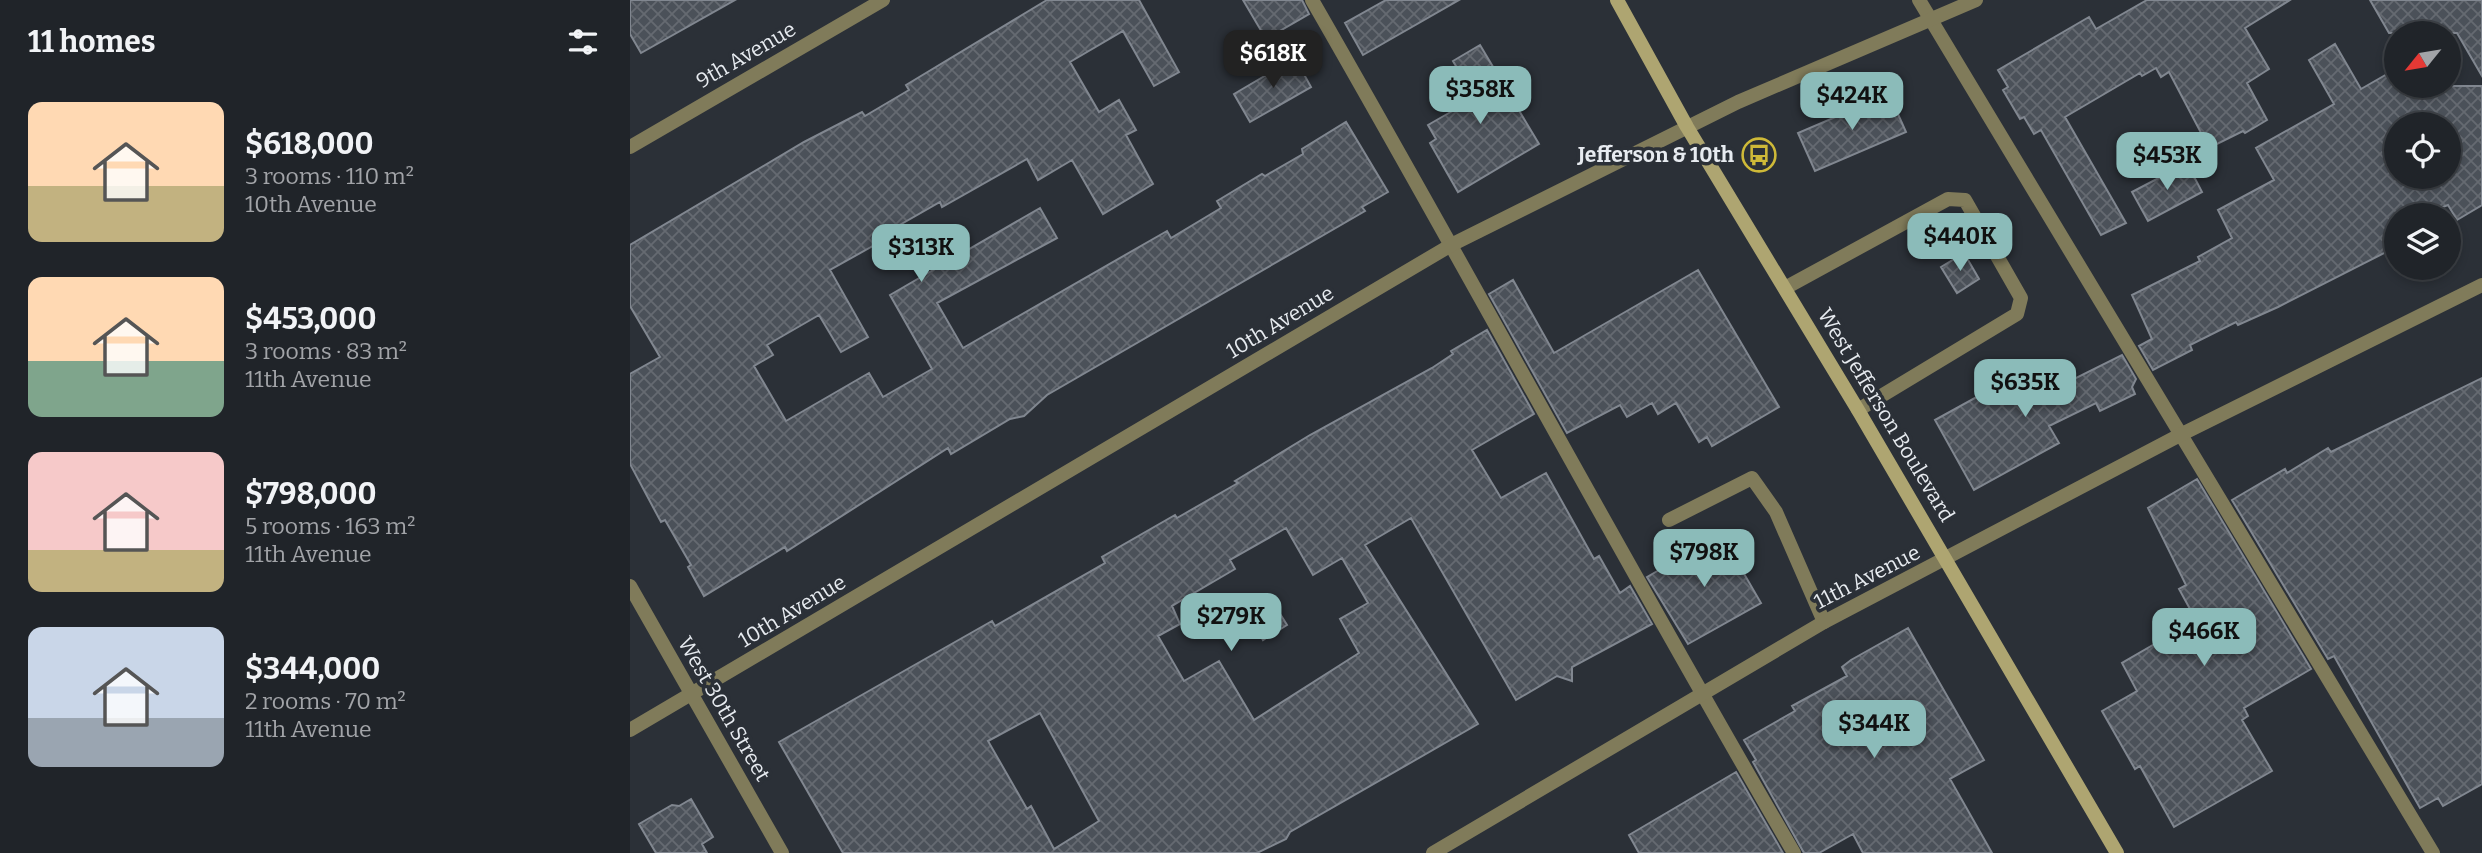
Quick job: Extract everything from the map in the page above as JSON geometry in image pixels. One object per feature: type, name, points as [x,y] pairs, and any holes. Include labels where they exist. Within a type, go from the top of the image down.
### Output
[{"type":"main road","name":"West Jefferson Boulevard","points":[[1617,0],[1687,127],[1786,288],[2117,853]]},
{"type":"street","name":"9th Avenue","points":[[630,147],[883,0]]},
{"type":"street","points":[[1312,0],[1453,244],[1701,695],[1794,853]]},
{"type":"street","points":[[1919,0],[2433,853]]},
{"type":"street","name":"10th Avenue","points":[[630,730],[1453,244],[1687,127],[1929,18],[1976,0]]},
{"type":"street","points":[[1786,288],[1948,199],[1965,200],[2021,298],[2021,307],[2017,314],[1858,410]]},
{"type":"street","name":"11th Avenue","points":[[1433,853],[1824,622],[2180,435],[2482,285]]},
{"type":"street","points":[[1669,520],[1752,478],[1776,512],[1824,622]]},
{"type":"street","name":"West 30th Street","points":[[630,586],[782,853]]},
{"type":"building","points":[[630,0],[735,0],[641,53],[630,34]]},
{"type":"building","points":[[1047,0],[1139,0],[1179,72],[1154,86],[1123,31],[1070,62],[1099,112],[1119,100],[1136,130],[1126,135],[1153,184],[1103,214],[1072,160],[1038,180],[1027,159],[942,207],[940,202],[884,234],[887,238],[830,270],[868,337],[841,352],[819,315],[767,345],[773,355],[754,366],[786,421],[869,373],[883,397],[932,369],[890,295],[1040,208],[1057,238],[937,303],[963,348],[1167,231],[1171,238],[1221,208],[1217,201],[1262,174],[1265,176],[1303,154],[1302,149],[1346,122],[1388,192],[1362,207],[1365,211],[1047,395],[1024,416],[1010,419],[951,454],[948,448],[787,551],[785,547],[704,596],[688,567],[691,565],[665,520],[661,522],[630,464],[630,374],[660,357],[630,306],[630,245],[804,142],[862,112],[865,116],[909,90],[906,85]]},
{"type":"building","points":[[1243,0],[1302,0],[1309,14],[1266,39]]},
{"type":"building","points":[[1386,0],[1459,0],[1363,55],[1345,23]]},
{"type":"building","points":[[2147,0],[2290,0],[2245,28],[2269,69],[2247,83],[2267,120],[2245,133],[2243,131],[2209,148],[2169,72],[2161,77],[2156,68],[2142,76],[2140,73],[2065,117],[2126,223],[2101,235],[2041,130],[2034,134],[2024,117],[2020,119],[2003,90],[2008,87],[1998,70],[2089,17],[2096,29]]},
{"type":"building","points":[[2370,0],[2482,0],[2482,76],[2461,40],[2461,21],[2384,21],[2384,24]]},
{"type":"building","points":[[2335,44],[2361,89],[2384,76],[2384,98],[2461,98],[2461,86],[2482,86],[2482,205],[2461,218],[2461,203],[2384,203],[2384,253],[2278,307],[2238,325],[2236,322],[2190,345],[2192,350],[2153,370],[2139,346],[2152,339],[2132,295],[2200,261],[2198,257],[2232,238],[2218,210],[2274,180],[2256,148],[2334,104],[2309,60]]},
{"type":"building","points":[[1480,45],[1539,144],[1458,192],[1430,143],[1436,139],[1428,125],[1475,98],[1453,61]]},
{"type":"building","points":[[1295,58],[1311,87],[1250,122],[1234,94]]},
{"type":"building","points":[[1889,94],[1906,132],[1815,171],[1798,133]]},
{"type":"building","points":[[2187,163],[2202,192],[2148,221],[2132,192]]},
{"type":"building","points":[[1964,253],[1979,279],[1957,293],[1941,267]]},
{"type":"building","points":[[1698,270],[1779,407],[1712,446],[1707,437],[1699,442],[1676,403],[1658,414],[1652,403],[1627,417],[1620,405],[1567,433],[1489,294],[1513,280],[1554,353]]},
{"type":"building","points":[[1487,330],[1534,414],[1472,450],[1501,498],[1546,473],[1594,559],[1599,556],[1620,593],[1630,586],[1652,624],[1572,667],[1572,681],[1557,676],[1516,700],[1411,518],[1365,545],[1478,724],[1290,832],[1286,839],[1257,853],[843,853],[779,742],[992,621],[995,626],[1105,563],[1102,557],[1238,483],[1235,481],[1310,435],[1432,368],[1453,354],[1451,351]],"holes":[[[1286,528],[1313,575],[1342,558],[1368,603],[1340,619],[1359,653],[1254,720],[1219,661],[1184,681],[1158,636],[1180,624],[1172,606],[1235,569],[1230,560]],[[1040,713],[1099,821],[1054,849],[1031,806],[1027,809],[988,741]]]},
{"type":"building","points":[[2122,355],[2136,379],[2132,387],[2135,394],[2100,411],[2096,403],[2049,426],[2059,443],[1974,490],[1935,420],[2020,373],[2034,399]]},
{"type":"building","points":[[2482,378],[2482,784],[2443,806],[2438,798],[2420,808],[2334,656],[2328,659],[2232,500],[2285,469],[2287,473],[2328,448],[2331,452]]},
{"type":"building","points":[[2197,479],[2311,669],[2244,708],[2248,716],[2242,720],[2272,771],[2174,827],[2140,766],[2135,769],[2102,711],[2137,691],[2122,663],[2196,620],[2179,589],[2186,585],[2148,508]]},
{"type":"building","points":[[1721,534],[1761,603],[1688,644],[1647,577]]},
{"type":"building","points":[[1272,601],[1287,625],[1263,640],[1249,615]]},
{"type":"building","points":[[1908,628],[1984,760],[1950,779],[1992,853],[1863,853],[1853,834],[1819,853],[1804,853],[1753,762],[1756,760],[1744,740],[1795,711],[1792,706],[1847,676],[1842,667],[1851,660]]},
{"type":"building","points":[[1736,772],[1783,853],[1639,853],[1629,835]]},
{"type":"building","points":[[691,799],[713,837],[702,844],[707,853],[656,853],[639,824],[672,805],[679,806]]},
{"type":"place","name":"Jefferson & 10th","points":[[1759,155]]}]
